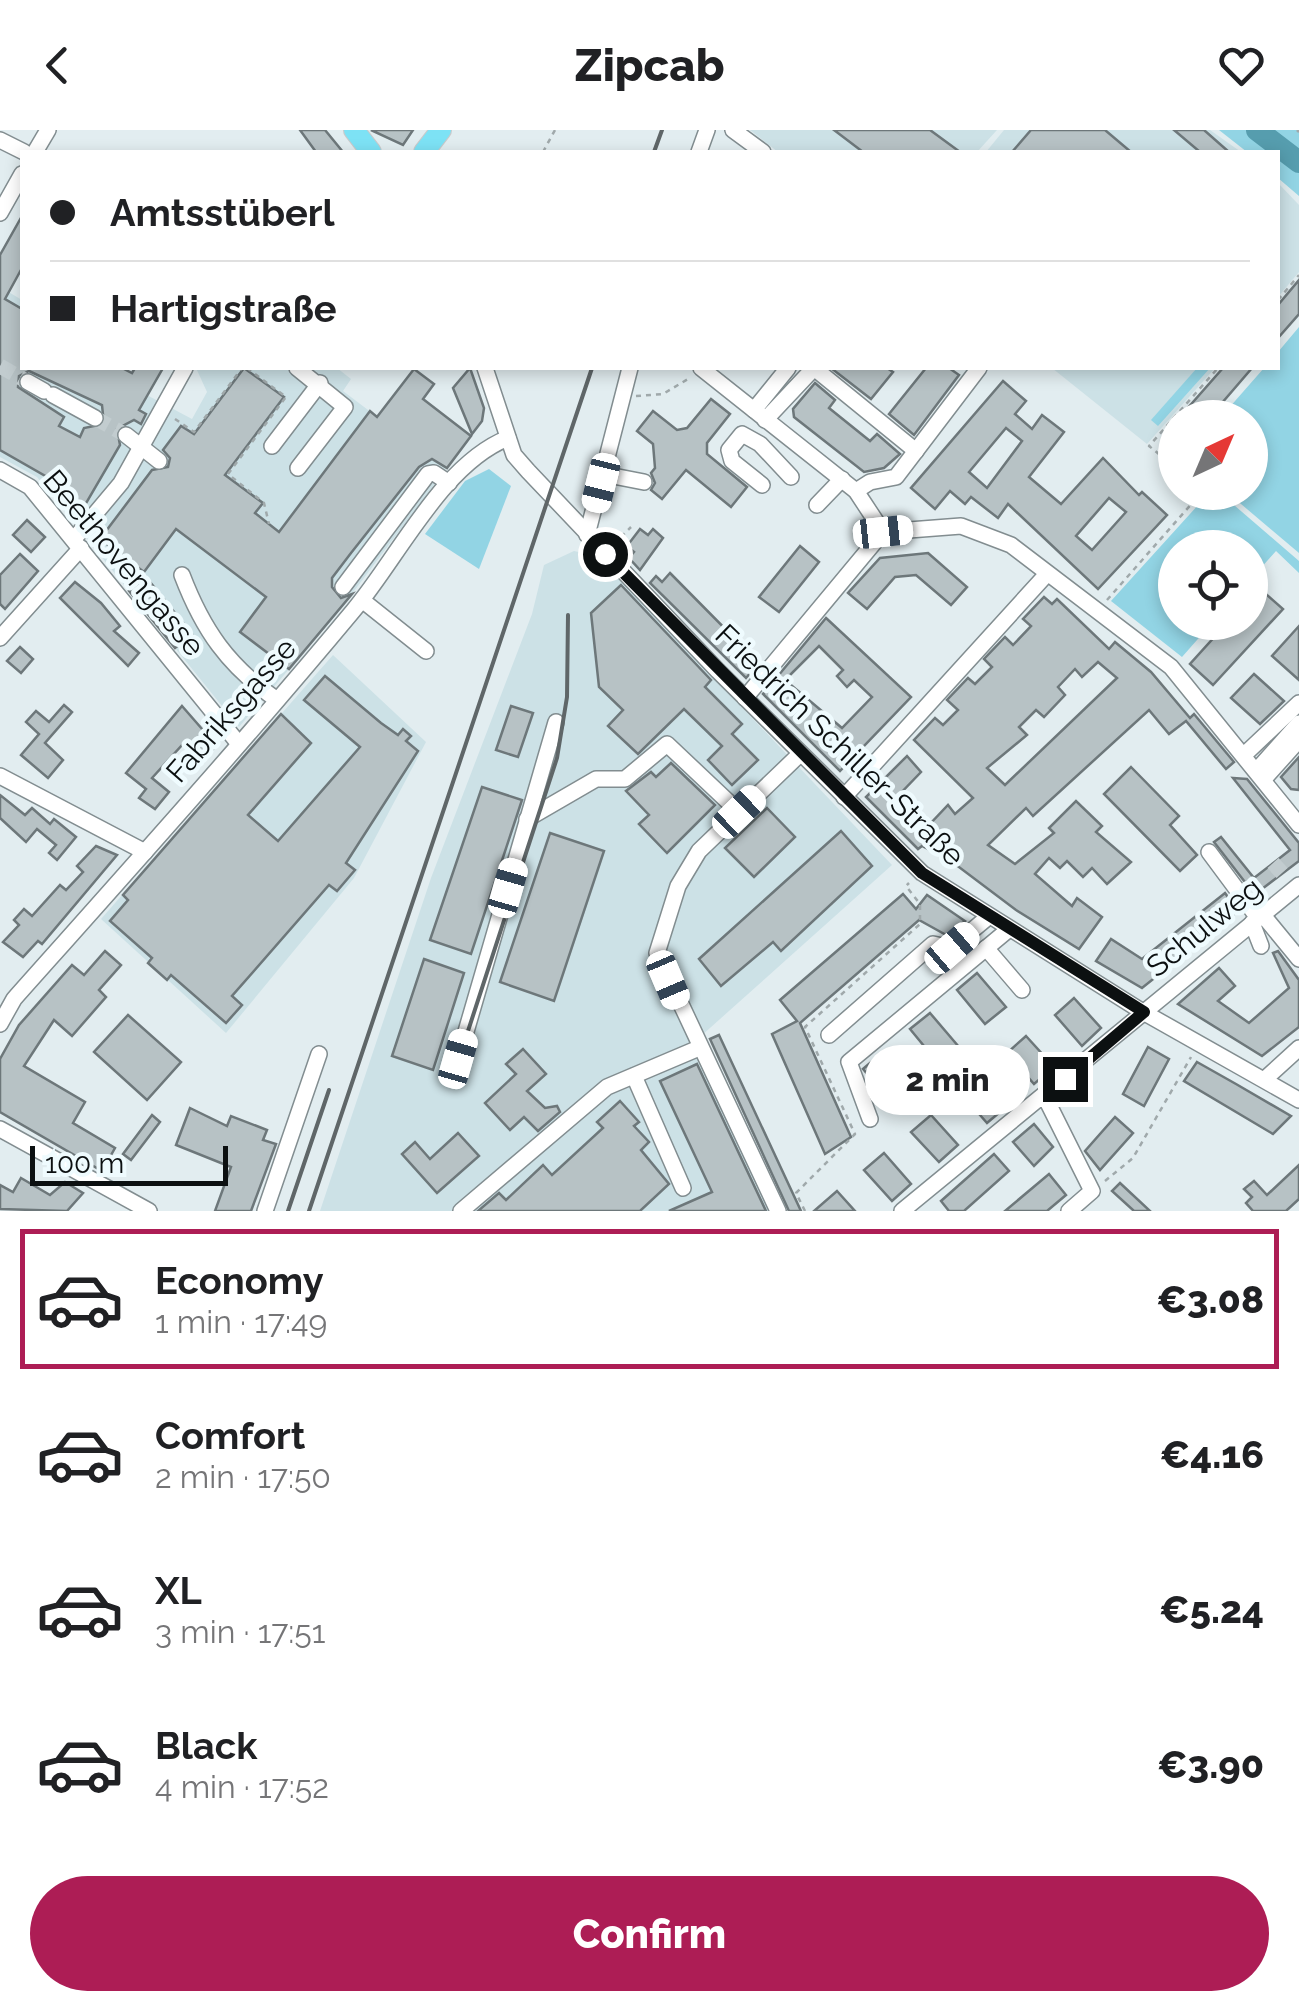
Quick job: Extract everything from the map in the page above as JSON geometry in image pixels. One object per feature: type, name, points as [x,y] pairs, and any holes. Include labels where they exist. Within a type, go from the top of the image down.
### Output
[{"type":"main road","points":[[354,130],[369,150]]},
{"type":"main road","points":[[426,150],[442,130]]},
{"type":"street","points":[[732,130],[760,150]]},
{"type":"street","points":[[0,214],[20,178]]},
{"type":"street","points":[[0,638],[78,544],[121,484],[183,370]]},
{"type":"street","points":[[298,468],[346,408],[320,382],[300,370]]},
{"type":"street","points":[[588,535],[629,370]]},
{"type":"street","points":[[703,370],[856,491],[883,532]]},
{"type":"street","points":[[759,415],[787,370]]},
{"type":"street","points":[[759,415],[812,370]]},
{"type":"street","points":[[816,370],[916,451]]},
{"type":"street","points":[[856,491],[870,482],[896,477],[978,370]]},
{"type":"street","name":"Friedrich Schiller-Straße","points":[[488,371],[514,455],[745,698],[922,873],[988,918],[1144,1012],[1299,1100]]},
{"type":"street","points":[[28,382],[95,418]]},
{"type":"street","points":[[272,446],[320,382]]},
{"type":"street","points":[[126,434],[159,461]]},
{"type":"street","points":[[762,485],[732,461],[729,450],[742,434],[760,444],[791,477]]},
{"type":"street","name":"Fabriksgasse","points":[[0,1024],[7,996],[145,852],[239,744],[362,600],[467,463],[508,438]]},
{"type":"street","name":"Beethovengasse","points":[[0,470],[30,486],[239,744]]},
{"type":"street","points":[[343,586],[428,474],[434,473],[449,484]]},
{"type":"street","points":[[602,474],[644,482]]},
{"type":"street","points":[[817,506],[842,479]]},
{"type":"street","points":[[745,698],[883,532],[975,528],[1012,546],[1046,575],[1099,608],[1172,668],[1299,824]]},
{"type":"street","points":[[380,538],[398,552]]},
{"type":"street","points":[[182,575],[213,644],[276,700]]},
{"type":"street","points":[[844,798],[1046,575]]},
{"type":"street","points":[[362,600],[426,651]]},
{"type":"street","points":[[1244,755],[1299,703]]},
{"type":"street","points":[[458,1059],[556,722]]},
{"type":"street","points":[[1260,774],[1299,722]]},
{"type":"street","points":[[1260,774],[1299,740]]},
{"type":"street","points":[[528,819],[596,779],[625,779],[667,744],[739,812]]},
{"type":"street","points":[[778,1211],[698,1048],[657,953],[678,886],[699,851],[800,754]]},
{"type":"street","points":[[0,776],[145,852]]},
{"type":"street","points":[[1209,852],[1258,918],[1299,959]]},
{"type":"street","points":[[1282,873],[1297,886]]},
{"type":"street","name":"Schulweg","points":[[902,1211],[1297,886]]},
{"type":"street","points":[[829,1035],[933,944],[952,948],[988,918]]},
{"type":"street","points":[[1258,918],[1261,946]]},
{"type":"street","points":[[870,1119],[849,1062],[1008,930]]},
{"type":"street","points":[[986,948],[1022,990]]},
{"type":"street","points":[[460,1211],[608,1087],[698,1048]]},
{"type":"street","points":[[1265,1079],[1299,1048]]},
{"type":"street","points":[[265,1211],[319,1054]]},
{"type":"street","points":[[634,1076],[683,1188]]},
{"type":"street","points":[[1045,1097],[1092,1191],[1069,1211]]},
{"type":"street","points":[[0,1129],[149,1211]]},
{"type":"path","points":[[1280,298],[1299,275]]},
{"type":"path","points":[[170,416],[194,432],[240,370]]},
{"type":"path","points":[[623,394],[663,394],[698,370]]},
{"type":"path","points":[[1190,400],[1216,370]]},
{"type":"path","points":[[1099,608],[1186,510]]},
{"type":"path","points":[[605,554],[630,527]]},
{"type":"path","points":[[1092,1191],[1133,1158],[1200,1042]]},
{"type":"path","points":[[804,1211],[796,1193],[829,1157]]},
{"type":"shaded area","points":[[750,130],[997,130],[979,150],[775,150]]},
{"type":"shaded area","points":[[1004,130],[1210,130],[1238,150],[988,150]]},
{"type":"shaded area","points":[[1219,130],[1299,130],[1299,196],[1280,180],[1280,150],[1244,150]]},
{"type":"shaded area","points":[[1280,185],[1299,205],[1299,272],[1280,295]]},
{"type":"shaded area","points":[[0,287],[20,299],[20,370],[100,370],[192,419],[207,392],[197,370],[340,370],[351,379],[343,391],[446,469],[336,615],[239,727],[37,477],[0,457]]},
{"type":"shaded area","points":[[1299,327],[1299,553],[1248,510],[1268,510],[1268,400],[1236,400],[1262,370],[1280,370],[1280,350]]},
{"type":"shaded area","points":[[1054,370],[1213,370],[1186,400],[1158,400],[1158,432],[1147,444]]},
{"type":"shaded area","points":[[1195,370],[1208,370],[1181,400],[1169,400]]},
{"type":"shaded area","points":[[489,469],[511,486],[479,569],[425,534],[465,481]]},
{"type":"shaded area","points":[[1194,510],[1240,510],[1263,530],[1175,530]]},
{"type":"shaded area","points":[[1268,534],[1299,561],[1299,573],[1276,551],[1268,560]]},
{"type":"shaded area","points":[[1158,549],[1158,638],[1111,601]]},
{"type":"shaded area","points":[[574,551],[598,556],[892,865],[691,1045],[770,1211],[320,1211],[431,878],[532,614],[544,565]]},
{"type":"shaded area","points":[[1160,640],[1197,640],[1182,657]]},
{"type":"shaded area","points":[[333,655],[426,742],[354,878],[226,1033],[101,919]]},
{"type":"building","points":[[300,130],[325,130],[341,150],[315,150]]},
{"type":"building","points":[[371,130],[413,130],[403,145]]},
{"type":"building","points":[[834,130],[930,130],[957,150],[860,150]]},
{"type":"building","points":[[1031,130],[1105,130],[1129,150],[1014,150]]},
{"type":"building","points":[[1174,130],[1204,130],[1227,150],[1198,150]]},
{"type":"building","points":[[20,220],[20,272],[5,299],[20,308],[20,370],[162,370],[139,410],[146,414],[141,424],[134,420],[117,429],[120,445],[78,517],[66,501],[75,493],[0,450],[0,255]],"holes":[[[29,371],[102,405],[104,424],[84,428],[80,437],[59,426],[64,417],[18,387],[19,376]]]},
{"type":"building","points":[[1299,280],[1299,314],[1280,336],[1280,303]]},
{"type":"building","points":[[242,370],[284,397],[225,475],[263,503],[255,513],[279,532],[370,411],[377,417],[413,370],[434,384],[423,399],[471,436],[447,468],[432,459],[419,467],[351,553],[332,578],[332,587],[341,598],[352,594],[289,669],[240,632],[266,597],[176,529],[144,572],[100,539],[152,470],[168,467],[170,458],[163,450],[181,426],[194,434]]},
{"type":"building","points":[[471,370],[484,408],[482,421],[472,434],[453,388]]},
{"type":"building","points":[[834,370],[893,372],[871,399]]},
{"type":"building","points":[[924,370],[952,370],[959,375],[914,435],[889,414]]},
{"type":"building","points":[[1221,370],[1250,370],[1224,400],[1195,400]]},
{"type":"building","points":[[1003,381],[1026,401],[1015,414],[1032,429],[1042,415],[1064,432],[1029,477],[1061,504],[1103,458],[1139,495],[1142,492],[1167,515],[1098,589],[1008,504],[998,518],[971,497],[965,504],[950,491],[935,509],[911,488]],"holes":[[[1006,428],[1022,441],[987,488],[969,472]],[[1109,498],[1126,512],[1092,550],[1076,536]]]},
{"type":"building","points":[[815,383],[835,400],[829,408],[870,441],[877,434],[900,454],[884,468],[864,472],[794,417],[793,409]]},
{"type":"building","points":[[711,399],[730,414],[707,443],[707,454],[747,487],[731,507],[686,470],[662,499],[651,490],[655,483],[651,473],[655,468],[653,444],[637,431],[653,411],[677,430],[687,428]]},
{"type":"building","points":[[27,520],[45,537],[31,552],[13,535]]},
{"type":"building","points":[[640,529],[648,535],[653,529],[663,538],[640,570],[629,558],[634,552],[627,546]]},
{"type":"building","points":[[800,546],[819,562],[779,612],[759,597]]},
{"type":"building","points":[[928,553],[967,587],[951,605],[916,575],[895,577],[867,609],[848,593],[880,558]]},
{"type":"building","points":[[20,554],[38,571],[5,609],[0,604],[0,575]]},
{"type":"building","points":[[670,573],[759,663],[746,678],[650,583],[656,576],[662,582]]},
{"type":"building","points":[[146,577],[192,634],[175,648],[129,591]]},
{"type":"building","points":[[75,582],[101,603],[120,626],[114,631],[139,653],[128,666],[60,598]]},
{"type":"building","points":[[621,585],[711,680],[705,687],[742,724],[732,734],[758,760],[732,785],[708,760],[722,746],[684,709],[638,754],[608,726],[623,710],[599,687],[591,613]]},
{"type":"building","points":[[1268,596],[1283,609],[1268,625]]},
{"type":"building","points":[[1044,597],[1052,604],[1057,599],[1109,649],[1115,642],[1151,672],[1190,718],[1194,714],[1234,762],[1226,769],[1186,721],[1169,734],[1149,710],[1033,816],[1026,808],[988,845],[1015,864],[1054,833],[1049,828],[1076,801],[1102,826],[1096,832],[1131,862],[1107,884],[1092,868],[1083,877],[1067,861],[1060,868],[1049,858],[1035,874],[1072,906],[1077,898],[1102,917],[1079,949],[1016,910],[951,861],[922,846],[918,849],[866,797],[907,756],[921,772],[898,796],[928,826],[948,805],[955,814],[973,798],[914,740],[935,718],[943,725],[958,710],[947,700],[968,678],[975,684],[992,667],[984,659],[1005,637],[1013,645],[1031,626],[1023,619]],"holes":[[[1098,662],[1117,678],[1005,785],[987,768],[1027,735],[1019,727],[1036,710],[1044,717],[1065,695],[1058,687],[1075,669],[1082,677]]]},
{"type":"building","points":[[826,618],[911,697],[840,771],[763,694]],"holes":[[[819,646],[843,670],[837,676],[847,687],[854,680],[872,697],[842,728],[785,680]]]},
{"type":"building","points":[[1299,626],[1299,680],[1272,656]]},
{"type":"building","points":[[1212,640],[1254,640],[1213,685],[1190,664]]},
{"type":"building","points":[[20,647],[33,659],[21,673],[7,661]]},
{"type":"building","points":[[1254,674],[1284,701],[1260,724],[1231,698]]},
{"type":"building","points":[[325,676],[398,735],[403,729],[411,736],[406,741],[418,751],[346,863],[355,870],[337,891],[329,885],[232,996],[242,1005],[226,1023],[171,975],[167,980],[148,963],[152,958],[110,921],[128,900],[123,895],[281,714],[311,743],[248,815],[278,841],[360,747],[304,700]]},
{"type":"building","points":[[64,705],[72,712],[45,743],[63,760],[48,778],[21,755],[39,734],[26,722],[36,711],[49,722]]},
{"type":"building","points":[[182,706],[216,745],[203,762],[183,744],[152,778],[169,792],[155,809],[139,798],[146,789],[126,773]]},
{"type":"building","points":[[511,706],[533,713],[518,757],[496,750]]},
{"type":"building","points":[[1299,757],[1299,790],[1291,789],[1281,777]]},
{"type":"building","points":[[671,763],[715,805],[667,853],[639,824],[649,815],[626,791],[651,772],[656,777]]},
{"type":"building","points":[[1131,767],[1179,816],[1170,825],[1197,855],[1180,871],[1104,794]]},
{"type":"building","points":[[1233,778],[1247,779],[1299,843],[1299,861],[1258,892],[1248,886],[1214,842],[1221,837],[1254,878],[1290,850]]},
{"type":"building","points":[[482,787],[522,800],[471,954],[430,940]]},
{"type":"building","points":[[0,795],[25,815],[32,808],[50,824],[54,819],[76,837],[57,860],[49,853],[56,845],[37,829],[26,842],[0,818]]},
{"type":"building","points":[[767,808],[795,837],[754,877],[725,848]]},
{"type":"building","points":[[841,831],[872,866],[781,951],[773,942],[721,986],[699,959]]},
{"type":"building","points":[[550,833],[604,851],[554,1001],[500,982]]},
{"type":"building","points":[[96,846],[117,855],[42,944],[38,941],[23,957],[3,942],[19,925],[14,920],[24,909],[32,916],[60,885],[66,890],[83,872],[77,866]]},
{"type":"building","points":[[1225,893],[1238,911],[1142,988],[1096,961],[1111,939],[1142,959]]},
{"type":"building","points":[[903,894],[916,909],[927,895],[965,921],[948,936],[919,920],[800,1023],[851,1137],[825,1154],[772,1034],[797,1021],[780,1000]]},
{"type":"building","points":[[105,951],[121,965],[99,990],[106,997],[72,1036],[54,1020],[24,1066],[85,1102],[73,1123],[115,1148],[102,1171],[0,1112],[0,1059],[19,1025],[72,965],[84,975]]},
{"type":"building","points":[[1278,951],[1299,980],[1299,1027],[1262,1056],[1178,1004],[1219,968],[1235,986],[1218,1001],[1249,1023],[1289,988],[1273,953]]},
{"type":"building","points":[[424,959],[464,973],[433,1070],[392,1056]]},
{"type":"building","points":[[977,973],[1006,1007],[985,1024],[957,990]]},
{"type":"building","points":[[1074,998],[1101,1028],[1082,1046],[1055,1015]]},
{"type":"building","points":[[930,1013],[959,1047],[938,1063],[910,1029]]},
{"type":"building","points":[[128,1015],[181,1062],[147,1100],[94,1052]]},
{"type":"building","points":[[719,1035],[801,1211],[789,1211],[710,1039]]},
{"type":"building","points":[[1026,1036],[1054,1067],[1034,1084],[1007,1053]]},
{"type":"building","points":[[1148,1047],[1169,1059],[1144,1106],[1123,1094]]},
{"type":"building","points":[[523,1049],[546,1074],[527,1091],[545,1108],[557,1106],[560,1112],[538,1131],[524,1117],[510,1130],[485,1103],[516,1074],[506,1064]]},
{"type":"building","points":[[883,1052],[911,1085],[891,1102],[863,1069]]},
{"type":"building","points":[[1197,1062],[1291,1116],[1273,1134],[1184,1081]]},
{"type":"building","points":[[697,1064],[766,1211],[669,1211],[712,1192],[660,1081]]},
{"type":"building","points":[[980,1075],[1007,1106],[987,1123],[960,1092]]},
{"type":"building","points":[[620,1101],[639,1122],[634,1126],[649,1142],[641,1150],[669,1184],[640,1211],[478,1211],[499,1193],[506,1200],[543,1165],[552,1175],[603,1128],[597,1122]]},
{"type":"building","points":[[190,1108],[227,1126],[231,1116],[267,1130],[263,1140],[276,1144],[251,1211],[215,1211],[231,1167],[176,1145]]},
{"type":"building","points":[[152,1115],[160,1122],[131,1160],[123,1154]]},
{"type":"building","points":[[931,1115],[958,1145],[939,1162],[911,1132]]},
{"type":"building","points":[[1115,1117],[1133,1133],[1100,1170],[1085,1151]]},
{"type":"building","points":[[1034,1124],[1053,1147],[1034,1166],[1013,1142]]},
{"type":"building","points":[[458,1133],[479,1156],[437,1193],[402,1154],[415,1142],[430,1159]]},
{"type":"building","points":[[884,1153],[911,1184],[892,1201],[864,1170]]},
{"type":"building","points":[[994,1154],[1009,1171],[964,1211],[949,1211],[941,1201]]},
{"type":"building","points":[[1299,1165],[1299,1199],[1286,1211],[1253,1211],[1246,1203],[1252,1197],[1244,1189],[1254,1181],[1267,1195]]},
{"type":"building","points":[[1049,1174],[1066,1195],[1047,1211],[1005,1211]]},
{"type":"building","points":[[21,1178],[50,1195],[65,1182],[83,1193],[67,1211],[0,1209],[0,1185],[13,1192]]},
{"type":"building","points":[[1120,1183],[1150,1211],[1134,1211],[1112,1191]]},
{"type":"building","points":[[837,1191],[855,1211],[814,1211]]},
{"type":"waterway","points":[[1257,130],[1299,162]]},
{"type":"tunnel","points":[[0,366],[28,382]]},
{"type":"tunnel","points":[[95,418],[126,435]]},
{"type":"tunnel","points":[[1273,863],[1282,873]]},
{"type":"railway","points":[[655,150],[662,130]]},
{"type":"railway","points":[[309,1211],[591,370]]},
{"type":"railway","points":[[452,1080],[557,758],[567,697],[568,615]]},
{"type":"railway","points":[[288,1211],[329,1090]]},
{"type":"route","points":[[605,554],[922,873],[988,918],[1144,1012],[1065,1079]]}]
